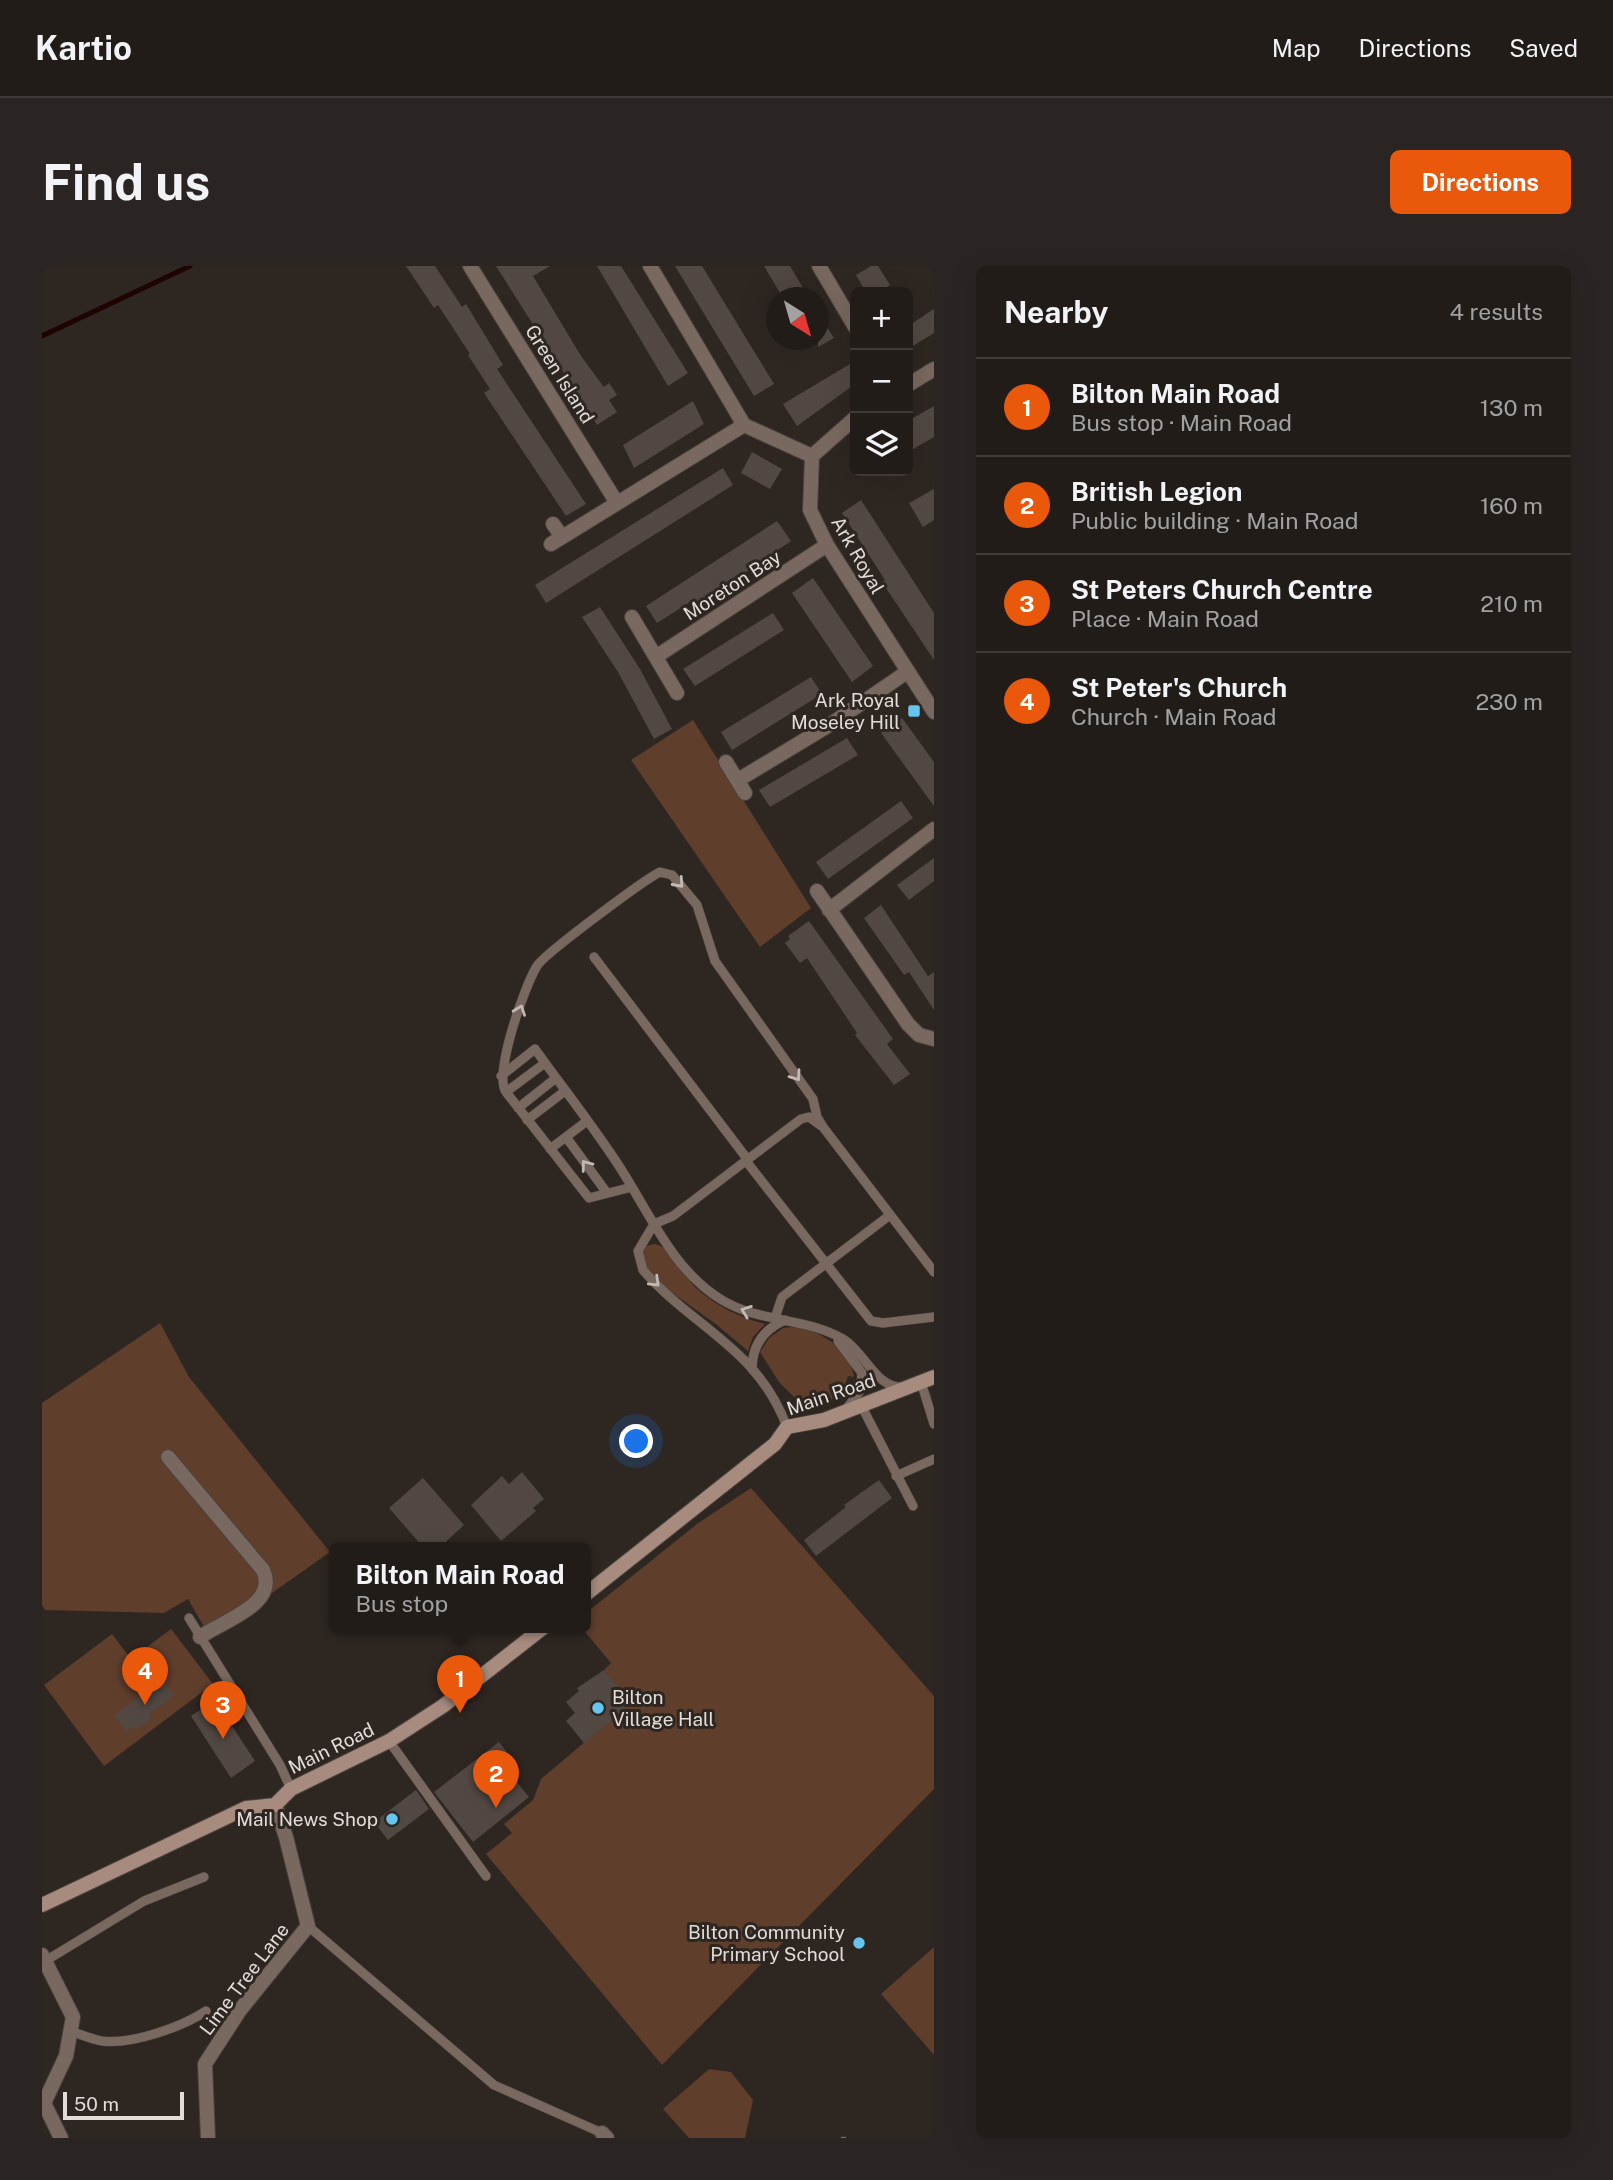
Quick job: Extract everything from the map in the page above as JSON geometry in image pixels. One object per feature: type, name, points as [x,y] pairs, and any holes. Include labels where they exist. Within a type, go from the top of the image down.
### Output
[{"type":"main road","name":"Main Road","points":[[591,1590],[775,1444],[787,1427],[837,1415],[922,1381]]},
{"type":"main road","name":"Main Road","points":[[275,1805],[291,1789],[389,1741],[443,1706],[536,1633]]},
{"type":"main road","points":[[42,1905],[246,1808],[275,1805]]},
{"type":"street","name":"Green Island","points":[[470,266],[617,503]]},
{"type":"street","points":[[650,266],[744,425],[812,456],[850,422]]},
{"type":"street","points":[[819,266],[850,319]]},
{"type":"street","points":[[913,382],[934,369]]},
{"type":"street","points":[[555,535],[617,503],[744,425]]},
{"type":"street","name":"Ark Royal","points":[[812,456],[810,510],[827,545],[934,712]]},
{"type":"street","name":"Moreton Bay","points":[[657,656],[827,545]]},
{"type":"street","points":[[632,617],[677,693]]},
{"type":"street","points":[[726,762],[741,786],[907,673]]},
{"type":"street","points":[[829,910],[934,829]]},
{"type":"street","points":[[817,891],[908,1024],[919,1035],[934,1040]]},
{"type":"street","points":[[168,1457],[263,1570],[267,1581],[266,1591],[257,1602],[200,1637]]},
{"type":"street","name":"Lime Tree Lane","points":[[208,2138],[205,2064],[240,2010],[308,1926],[286,1837],[275,1805]]},
{"type":"street","points":[[43,1960],[72,2017],[66,2056],[45,2093],[44,2103],[61,2138]]},
{"type":"lane","points":[[632,1187],[589,1198],[502,1084],[504,1053],[537,965],[656,873],[664,871],[676,878],[699,909],[715,961],[813,1099],[817,1117],[825,1130]]},
{"type":"lane","points":[[594,957],[866,1317],[876,1323],[934,1317]]},
{"type":"lane","points":[[502,1084],[535,1049],[632,1187],[653,1224],[687,1269],[708,1290],[745,1311],[826,1331],[852,1345],[884,1382],[895,1387],[922,1381],[934,1424]]},
{"type":"lane","points":[[502,1084],[545,1063]]},
{"type":"lane","points":[[518,1108],[556,1078]]},
{"type":"lane","points":[[527,1120],[565,1091]]},
{"type":"lane","points":[[787,1427],[780,1409],[752,1367],[643,1270],[638,1251],[653,1224],[673,1216],[803,1118],[814,1118],[934,1272]]},
{"type":"lane","points":[[550,1149],[587,1121]]},
{"type":"lane","points":[[566,1137],[607,1193]]},
{"type":"lane","points":[[775,1318],[782,1297],[890,1215]]},
{"type":"lane","points":[[752,1367],[761,1336],[769,1328],[786,1319]]},
{"type":"lane","points":[[826,1331],[849,1352],[862,1373],[856,1399],[837,1415]]},
{"type":"lane","points":[[861,1405],[913,1506]]},
{"type":"lane","points":[[896,1476],[934,1459]]},
{"type":"lane","points":[[188,1618],[281,1765],[291,1789]]},
{"type":"lane","points":[[389,1741],[486,1876]]},
{"type":"lane","points":[[43,1960],[144,1901],[204,1877]]},
{"type":"lane","points":[[308,1926],[494,2085],[604,2136]]},
{"type":"lane","points":[[70,2031],[101,2041],[120,2040],[167,2030],[193,2020],[205,2011]]},
{"type":"path","points":[[841,2138],[849,2138]]},
{"type":"shaded area","points":[[693,720],[811,908],[760,947],[631,760]]},
{"type":"shaded area","points":[[654,1244],[667,1250],[696,1288],[712,1300],[737,1314],[765,1324],[753,1337],[748,1351],[638,1268],[636,1262],[646,1246]]},
{"type":"shaded area","points":[[160,1323],[189,1377],[329,1553],[210,1637],[188,1599],[164,1613],[45,1610],[42,1605],[42,1403]]},
{"type":"shaded area","points":[[794,1327],[817,1333],[828,1339],[846,1356],[854,1377],[848,1376],[842,1390],[832,1399],[803,1406],[779,1382],[760,1352],[769,1338],[783,1328]]},
{"type":"shaded area","points":[[751,1488],[934,1696],[934,1789],[662,2065],[486,1854],[512,1833],[504,1824],[533,1800],[541,1779],[631,1703],[604,1670],[611,1663],[586,1633],[591,1633],[591,1609],[697,1524]]},
{"type":"shaded area","points":[[171,1629],[213,1684],[104,1766],[44,1685],[112,1634],[131,1659]]},
{"type":"shaded area","points":[[934,1947],[934,2055],[881,1994]]},
{"type":"shaded area","points":[[709,2069],[731,2072],[753,2100],[745,2138],[689,2138],[663,2109]]},
{"type":"building","points":[[406,266],[435,266],[462,307],[466,304],[503,365],[497,369],[586,504],[566,516],[484,393],[490,389],[468,355],[470,354],[438,305],[434,308]]},
{"type":"building","points":[[496,266],[550,266],[533,276],[581,356],[604,387],[609,383],[617,395],[609,400],[617,412],[597,425]]},
{"type":"building","points":[[597,266],[621,266],[688,373],[668,386]]},
{"type":"building","points":[[675,266],[702,266],[774,384],[754,396]]},
{"type":"building","points":[[764,266],[790,266],[802,287],[776,287]]},
{"type":"building","points":[[871,266],[878,266],[890,285],[863,287],[856,275]]},
{"type":"building","points":[[934,309],[934,333],[913,346],[913,323]]},
{"type":"building","points":[[850,364],[850,388],[797,426],[783,404]]},
{"type":"building","points":[[693,401],[704,424],[634,468],[623,445]]},
{"type":"building","points":[[934,406],[934,437],[913,449],[913,418]]},
{"type":"building","points":[[752,452],[782,469],[770,489],[741,473]]},
{"type":"building","points":[[723,468],[733,485],[546,603],[535,585]]},
{"type":"building","points":[[934,489],[934,520],[923,527],[909,503]]},
{"type":"building","points":[[861,500],[934,613],[934,660],[882,582],[885,580],[842,513]]},
{"type":"building","points":[[777,521],[791,541],[730,583],[691,605],[690,602],[657,623],[646,606]]},
{"type":"building","points":[[813,578],[873,666],[852,682],[792,593]]},
{"type":"building","points":[[600,607],[640,669],[672,729],[654,739],[618,672],[582,617]]},
{"type":"building","points":[[773,613],[784,630],[695,686],[683,669]]},
{"type":"building","points":[[811,677],[822,694],[732,750],[721,732]]},
{"type":"building","points":[[902,718],[934,762],[934,806],[881,733]]},
{"type":"building","points":[[847,738],[858,755],[770,807],[759,790]]},
{"type":"building","points":[[901,801],[913,818],[828,879],[816,862]]},
{"type":"building","points":[[934,858],[934,881],[909,900],[897,885]]},
{"type":"building","points":[[881,905],[928,976],[934,972],[934,1010],[909,972],[904,975],[864,918]]},
{"type":"building","points":[[809,921],[893,1039],[887,1044],[910,1074],[894,1085],[855,1035],[857,1033],[807,958],[800,963],[785,943],[790,939],[788,936]]},
{"type":"building","points":[[522,1472],[544,1499],[533,1508],[536,1511],[501,1541],[471,1505],[502,1476],[509,1484]]},
{"type":"building","points":[[423,1478],[464,1525],[445,1542],[419,1542],[389,1508]]},
{"type":"building","points":[[879,1480],[892,1498],[816,1556],[804,1540],[846,1507],[844,1505]]},
{"type":"building","name":"Bilton Village Hall","points":[[604,1670],[632,1703],[584,1743],[566,1721],[575,1713],[566,1702],[579,1691],[577,1688]]},
{"type":"building","points":[[161,1679],[174,1695],[148,1715],[151,1719],[136,1730],[133,1726],[127,1732],[114,1716]]},
{"type":"building","points":[[215,1700],[255,1761],[231,1778],[191,1716]]},
{"type":"building","points":[[499,1742],[510,1756],[501,1763],[529,1797],[473,1842],[434,1792]]},
{"type":"building","points":[[416,1790],[429,1809],[388,1840],[374,1822]]},
{"type":"waterway","points":[[42,336],[190,266]]},
{"type":"place","name":"Ark Royal Moseley Hill","points":[[914,711]]},
{"type":"place","name":"St Peter's Church","points":[[145,1705]]},
{"type":"place","name":"Bilton Village Hall","points":[[598,1708]]},
{"type":"place","name":"Bilton Main Road","points":[[460,1713]]},
{"type":"place","name":"St Peters Church Centre","points":[[223,1739]]},
{"type":"place","name":"British Legion","points":[[496,1808]]},
{"type":"place","name":"Mail News Shop","points":[[392,1819]]},
{"type":"place","name":"Bilton Community Primary School","points":[[859,1943]]}]
